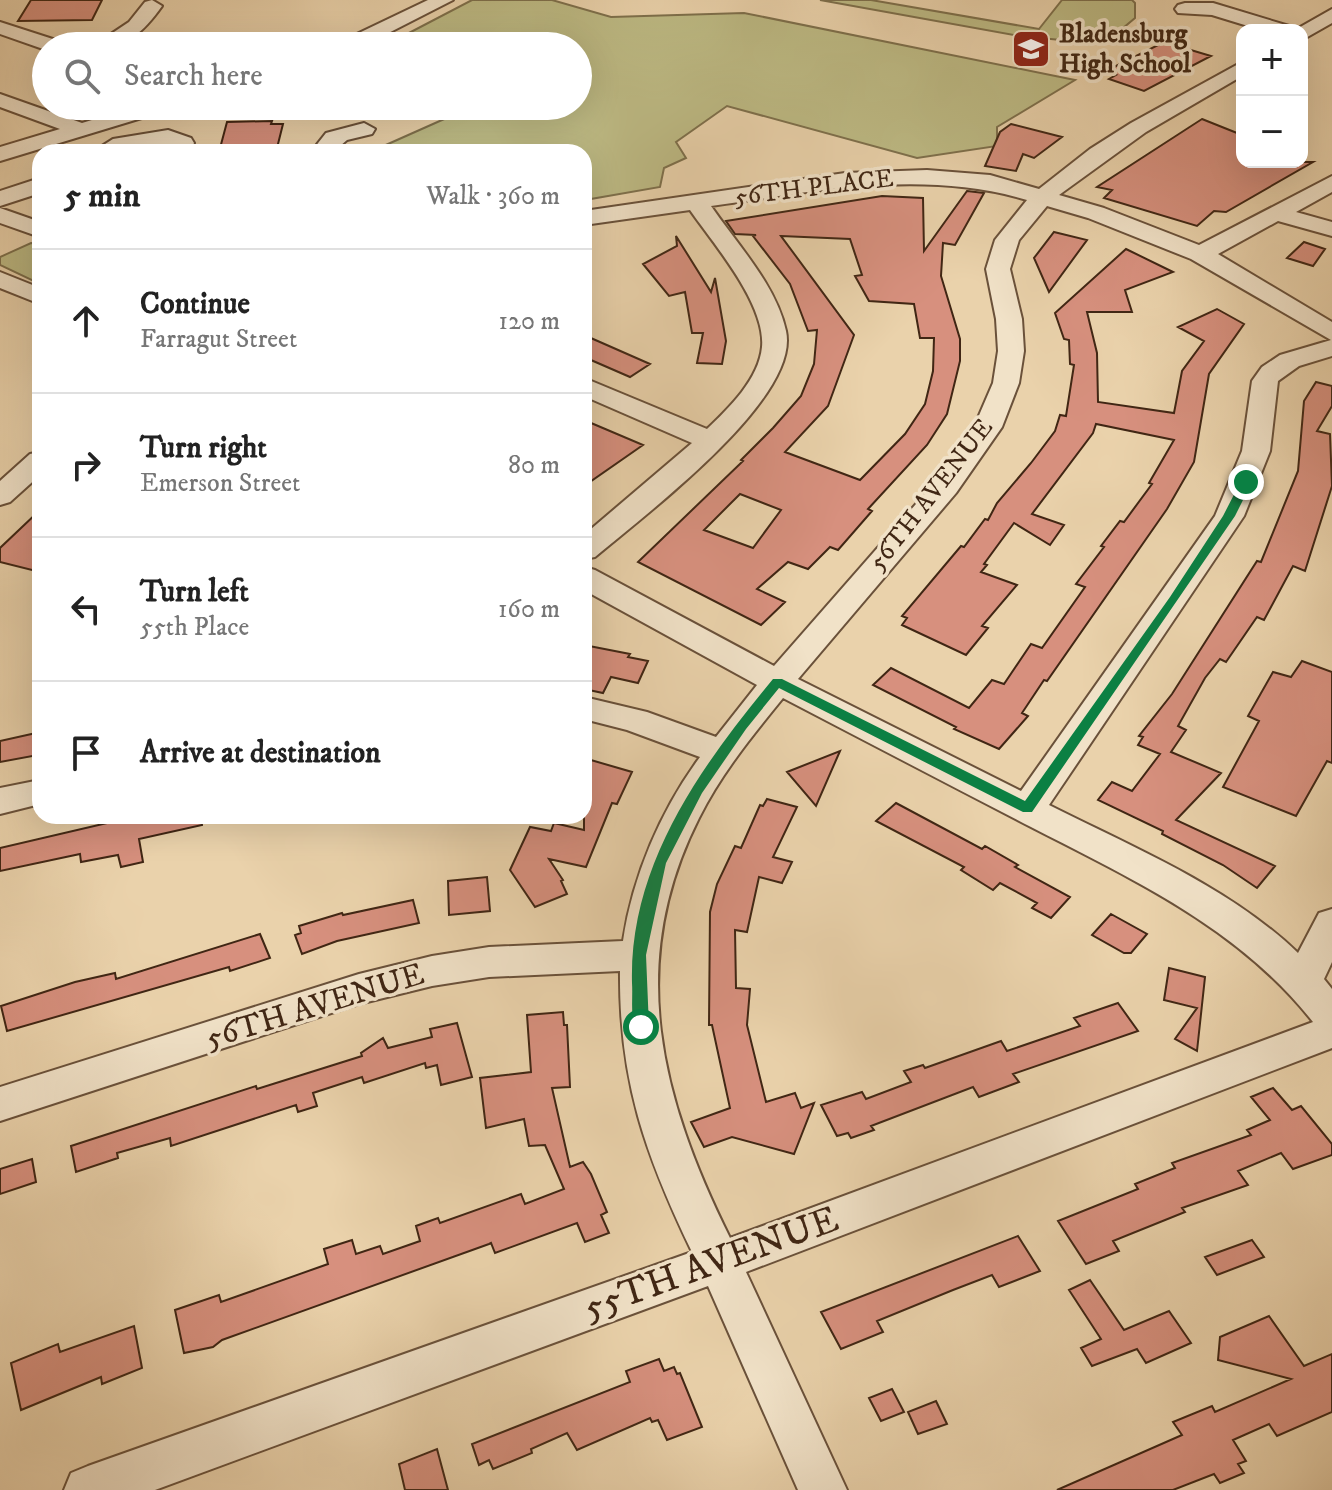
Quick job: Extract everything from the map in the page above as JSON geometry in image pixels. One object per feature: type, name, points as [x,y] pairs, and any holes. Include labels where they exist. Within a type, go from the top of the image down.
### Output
[{"type":"street","points":[[376,32],[443,0]]},
{"type":"street","points":[[1185,9],[1215,5],[1266,24]]},
{"type":"street","points":[[112,32],[136,26],[152,6]]},
{"type":"street","points":[[1308,37],[1332,15]]},
{"type":"street","points":[[0,28],[32,33]]},
{"type":"street","name":"56TH AVENUE","points":[[823,1490],[719,1262],[685,1195],[661,1131],[647,1075],[641,1027],[639,955],[659,863],[676,825],[723,752],[778,682],[922,514],[984,434],[1005,388],[1012,342],[1009,316],[998,282],[1001,251],[1013,229],[1044,196],[1082,165],[1236,72]]},
{"type":"street","points":[[0,100],[32,110]]},
{"type":"street","points":[[62,120],[87,128],[108,144]]},
{"type":"street","points":[[33,144],[114,120]]},
{"type":"street","points":[[326,144],[336,136],[364,129]]},
{"type":"street","points":[[137,144],[168,137],[183,144]]},
{"type":"street","points":[[0,154],[32,144]]},
{"type":"street","name":"56TH PLACE","points":[[592,217],[845,180],[927,177],[990,182],[1096,213],[1200,254],[1332,333]]},
{"type":"street","points":[[1200,254],[1332,183]]},
{"type":"street","points":[[0,199],[32,189]]},
{"type":"street","points":[[592,543],[749,402],[771,365],[775,347],[767,315],[696,202]]},
{"type":"street","points":[[1278,214],[1332,229]]},
{"type":"street","points":[[0,215],[32,227]]},
{"type":"street","points":[[0,279],[32,293]]},
{"type":"street","points":[[1028,808],[1229,516],[1246,482],[1258,440],[1262,387],[1269,376],[1294,358],[1332,348]]},
{"type":"street","points":[[592,389],[709,440]]},
{"type":"street","points":[[4,488],[32,466]]},
{"type":"street","points":[[592,581],[778,682],[1177,886],[1226,915],[1273,951],[1304,980],[1332,1017]]},
{"type":"street","points":[[592,710],[635,720],[723,752]]},
{"type":"street","points":[[0,801],[32,794]]},
{"type":"street","points":[[1304,980],[1332,923]]},
{"type":"street","name":"56TH AVENUE","points":[[0,1104],[359,989],[432,971],[489,962],[639,955]]},
{"type":"street","name":"55TH AVENUE","points":[[88,1490],[719,1262],[1332,1031]]},
{"type":"shaded area","points":[[472,0],[552,0],[611,17],[744,13],[1075,80],[997,127],[997,146],[917,158],[727,106],[676,142],[686,158],[664,168],[660,187],[592,199],[592,144],[388,144],[442,120],[592,120],[592,32],[411,32]]},
{"type":"shaded area","points":[[820,0],[871,0],[1039,29],[1062,0],[1132,0],[1135,3],[1135,18],[1123,28],[1097,37],[1061,40],[1019,36]]},
{"type":"shaded area","points":[[32,243],[32,280],[0,265],[0,257]]},
{"type":"building","points":[[31,0],[102,0],[92,20],[18,21]]},
{"type":"building","points":[[1164,42],[1211,56],[1144,91],[1109,79],[1116,75],[1106,71]]},
{"type":"building","points":[[1202,119],[1236,133],[1236,168],[1303,168],[1226,212],[1214,211],[1197,226],[1104,198],[1112,190],[1097,187]]},
{"type":"building","points":[[272,121],[271,124],[283,124],[278,144],[221,144],[227,122]]},
{"type":"building","points":[[1011,124],[1062,137],[1034,158],[1023,154],[1016,171],[985,166],[1000,132]]},
{"type":"building","points":[[967,191],[984,193],[955,245],[943,243],[941,276],[960,339],[960,361],[947,414],[927,445],[868,509],[872,511],[838,550],[830,547],[808,569],[788,562],[757,589],[785,602],[761,625],[638,562],[773,428],[801,396],[814,364],[817,330],[808,331],[790,284],[753,236],[756,235],[735,234],[726,221],[882,196],[923,198],[924,251]],"holes":[[[781,236],[850,239],[862,275],[855,276],[869,301],[914,304],[920,338],[934,338],[933,371],[925,404],[905,434],[860,480],[785,452],[828,406],[854,335]],[[740,494],[781,510],[753,548],[704,530]]]},
{"type":"building","points":[[1054,232],[1087,240],[1049,292],[1034,258]]},
{"type":"building","points":[[676,236],[711,292],[715,278],[726,341],[722,364],[697,363],[703,333],[692,333],[685,292],[669,296],[643,264],[677,246]]},
{"type":"building","points":[[1304,242],[1325,249],[1313,266],[1287,258]]},
{"type":"building","points":[[1126,249],[1173,272],[1125,290],[1132,312],[1087,312],[1097,353],[1098,402],[1174,413],[1182,371],[1204,341],[1178,327],[1217,309],[1244,324],[1209,374],[1194,462],[1167,509],[1047,681],[1044,680],[1022,713],[1028,716],[999,749],[954,729],[956,727],[873,685],[891,668],[969,708],[992,680],[1004,684],[1031,644],[1042,648],[1085,587],[1076,584],[1104,547],[1101,546],[1120,521],[1124,522],[1152,484],[1149,483],[1174,440],[1096,424],[1093,433],[1032,514],[1064,525],[1050,545],[1014,523],[984,564],[987,565],[981,572],[1017,585],[982,626],[988,628],[966,655],[902,625],[907,618],[902,616],[985,519],[988,520],[997,503],[1055,431],[1060,415],[1066,416],[1074,365],[1070,364],[1069,340],[1064,339],[1055,313]]},
{"type":"building","points":[[592,339],[650,364],[630,377],[592,360]]},
{"type":"building","points":[[1316,382],[1332,386],[1332,406],[1317,431],[1330,434],[1332,486],[1305,571],[1293,566],[1264,620],[1257,617],[1226,662],[1220,659],[1205,678],[1178,726],[1186,730],[1171,752],[1221,773],[1176,820],[1275,866],[1257,888],[1223,865],[1162,834],[1163,831],[1098,800],[1112,782],[1132,791],[1160,754],[1138,745],[1143,737],[1139,736],[1172,694],[1257,561],[1261,562],[1298,471],[1304,401]]},
{"type":"building","points":[[592,423],[643,445],[592,480]]},
{"type":"building","points":[[32,518],[32,570],[0,562],[0,548]]},
{"type":"building","points":[[592,647],[648,661],[638,683],[611,677],[603,693],[592,691]]},
{"type":"building","points":[[1302,661],[1332,672],[1332,763],[1327,761],[1296,816],[1223,787],[1259,721],[1248,716],[1273,672],[1291,677]]},
{"type":"building","points":[[32,734],[32,756],[0,762],[0,741]]},
{"type":"building","points":[[840,751],[816,806],[787,772]]},
{"type":"building","points":[[592,760],[632,772],[617,804],[612,803],[586,867],[549,859],[563,880],[567,894],[535,907],[510,870],[530,827],[551,831],[554,824],[558,824],[584,830],[584,824],[592,824]]},
{"type":"building","points":[[767,799],[797,807],[773,857],[792,862],[782,883],[759,877],[747,932],[735,930],[736,988],[750,989],[747,1025],[766,1102],[795,1093],[801,1108],[814,1103],[794,1154],[732,1137],[704,1147],[691,1122],[730,1108],[712,1025],[709,1025],[710,912],[717,884],[735,846],[741,848],[760,805],[763,806]]},
{"type":"building","points":[[896,803],[982,849],[985,846],[1018,865],[1015,867],[1070,897],[1051,918],[1032,908],[1037,903],[1000,883],[993,890],[961,870],[964,867],[876,821]]},
{"type":"building","points":[[103,824],[202,824],[139,839],[143,862],[121,867],[118,855],[81,862],[80,854],[0,871],[0,848]]},
{"type":"building","points":[[487,877],[490,911],[449,915],[448,881]]},
{"type":"building","points":[[413,900],[419,923],[337,941],[302,954],[295,935],[301,933],[299,926],[342,913]]},
{"type":"building","points":[[1111,914],[1147,934],[1131,953],[1124,953],[1092,935]]},
{"type":"building","points":[[260,934],[270,958],[7,1031],[1,1006],[75,982],[115,973],[116,979]]},
{"type":"building","points":[[1169,968],[1205,977],[1197,1051],[1175,1039],[1197,1008],[1164,1000]]},
{"type":"building","points":[[1118,1003],[1138,1031],[1013,1074],[1019,1082],[979,1097],[973,1087],[871,1126],[874,1130],[851,1138],[848,1133],[837,1136],[821,1105],[862,1092],[866,1099],[911,1082],[904,1071],[923,1065],[925,1068],[1001,1041],[1007,1051],[1080,1026],[1074,1018]]},
{"type":"building","points":[[563,1012],[564,1025],[567,1025],[570,1087],[552,1088],[570,1167],[583,1162],[591,1174],[607,1212],[601,1215],[609,1233],[585,1242],[577,1223],[495,1253],[491,1243],[222,1340],[213,1347],[184,1353],[175,1310],[219,1295],[221,1302],[328,1264],[324,1249],[352,1240],[356,1254],[380,1246],[383,1254],[420,1241],[416,1226],[438,1218],[440,1223],[521,1194],[525,1204],[564,1189],[545,1145],[529,1146],[524,1119],[486,1128],[480,1078],[531,1072],[527,1015]]},
{"type":"building","points":[[457,1023],[472,1077],[441,1085],[437,1065],[426,1068],[425,1063],[364,1083],[362,1077],[313,1093],[317,1106],[298,1112],[296,1105],[171,1146],[170,1138],[117,1153],[118,1158],[76,1172],[71,1146],[256,1086],[257,1089],[362,1056],[361,1053],[383,1038],[388,1048],[432,1037],[430,1029]]},
{"type":"building","points":[[1273,1088],[1292,1110],[1301,1106],[1332,1144],[1332,1155],[1293,1169],[1281,1153],[1238,1171],[1248,1185],[1182,1208],[1185,1212],[1113,1241],[1119,1251],[1086,1264],[1058,1221],[1138,1189],[1135,1184],[1175,1168],[1172,1163],[1251,1135],[1247,1130],[1270,1120],[1251,1097]]},
{"type":"building","points":[[32,1159],[36,1182],[0,1194],[0,1169]]},
{"type":"building","points":[[1018,1236],[1040,1271],[999,1287],[992,1275],[953,1290],[877,1321],[883,1332],[841,1349],[821,1312]]},
{"type":"building","points":[[1252,1240],[1264,1257],[1217,1275],[1205,1257]]},
{"type":"building","points":[[1090,1280],[1124,1330],[1169,1311],[1191,1343],[1146,1363],[1137,1349],[1092,1366],[1081,1348],[1101,1339],[1069,1290]]},
{"type":"building","points":[[1269,1316],[1304,1366],[1332,1354],[1332,1412],[1277,1436],[1269,1424],[1233,1440],[1246,1461],[1238,1464],[1244,1473],[1220,1483],[1214,1474],[1173,1490],[1057,1490],[1182,1435],[1173,1422],[1212,1406],[1215,1412],[1291,1379],[1218,1360],[1220,1337]]},
{"type":"building","points":[[134,1326],[142,1368],[102,1384],[101,1377],[21,1410],[11,1363],[58,1344],[60,1352]]},
{"type":"building","points":[[659,1359],[664,1371],[674,1367],[677,1374],[680,1373],[702,1427],[667,1440],[658,1420],[652,1422],[650,1418],[577,1450],[567,1433],[531,1449],[532,1453],[493,1469],[489,1460],[479,1465],[472,1444],[630,1382],[626,1371]]},
{"type":"building","points":[[892,1389],[904,1412],[881,1421],[869,1398]]},
{"type":"building","points":[[936,1401],[947,1424],[918,1434],[908,1412]]},
{"type":"building","points":[[437,1449],[448,1490],[405,1490],[399,1464]]},
{"type":"place","name":"Bladensburg High School","points":[[1031,49]]},
{"type":"route","points":[[641,1027],[639,955],[650,892],[659,863],[696,791],[741,726],[778,682],[1028,808],[1174,599],[1229,516],[1246,482]]}]
